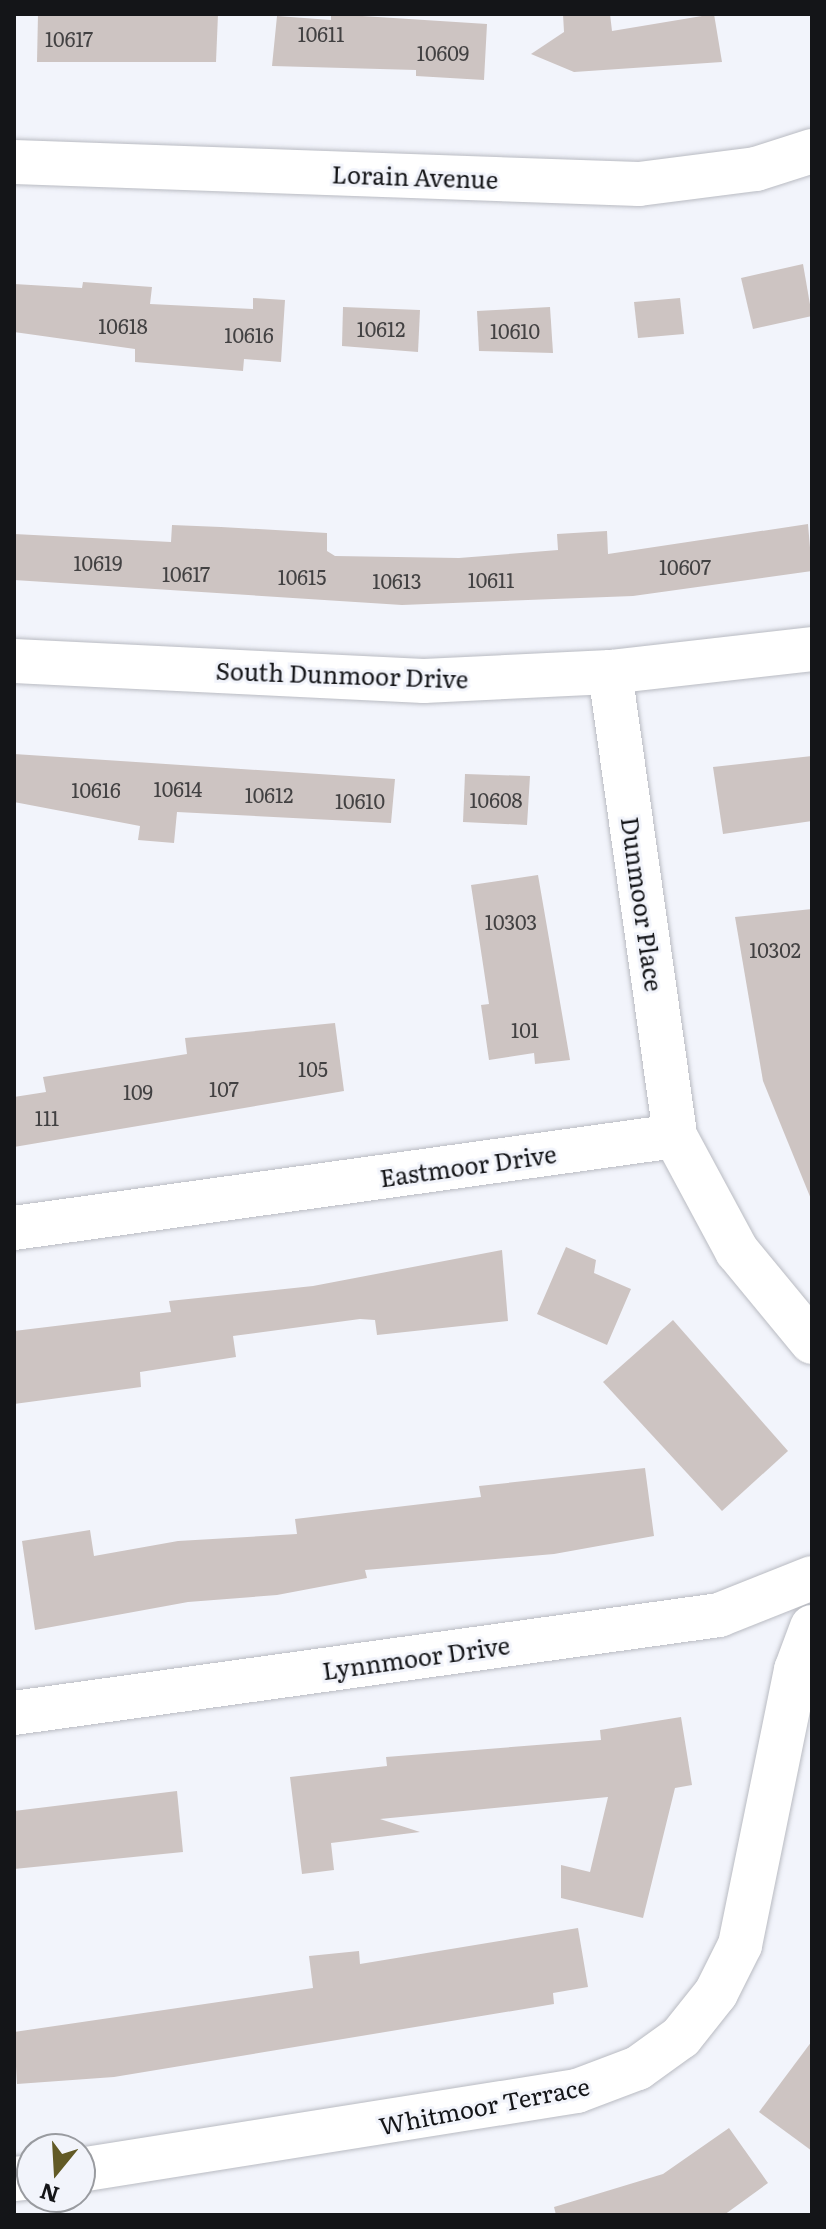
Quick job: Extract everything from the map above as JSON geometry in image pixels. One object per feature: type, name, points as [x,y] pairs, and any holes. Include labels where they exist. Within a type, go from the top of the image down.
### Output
[{"type":"street","name":"Lorain Avenue","points":[[14,162],[639,184],[756,169],[812,151]]},
{"type":"street","name":"South Dunmoor Drive","points":[[14,661],[424,681],[610,672],[812,649]]},
{"type":"street","name":"Dunmoor Place","points":[[610,672],[675,1136]]},
{"type":"street","name":"Eastmoor Drive","points":[[14,1228],[675,1136]]},
{"type":"street","points":[[675,1136],[737,1251],[812,1342]]},
{"type":"street","name":"Lynnmoor Drive","points":[[14,1713],[719,1615],[812,1578]]},
{"type":"street","name":"Whitmoor Terrace","points":[[96,2167],[577,2091],[638,2068],[681,2037],[716,1993],[740,1945],[796,1670],[812,1627]]},
{"type":"building","points":[[38,14],[218,14],[216,62],[37,62]]},
{"type":"building","points":[[331,14],[487,24],[484,80],[416,76],[416,70],[272,66],[277,16],[331,20]]},
{"type":"building","points":[[563,14],[610,14],[612,31],[714,14],[722,62],[574,72],[531,54],[564,32]]},
{"type":"building","points":[[803,264],[812,316],[753,329],[741,278]]},
{"type":"building","points":[[83,282],[152,287],[150,304],[253,309],[253,298],[285,300],[281,362],[244,359],[243,371],[135,362],[135,349],[14,332],[14,284],[82,288]]},
{"type":"building","points":[[680,298],[684,334],[638,338],[634,302]]},
{"type":"building","points":[[343,307],[420,310],[418,352],[342,346]]},
{"type":"building","points":[[550,307],[553,353],[479,351],[477,311]]},
{"type":"building","points":[[808,524],[812,571],[633,596],[402,605],[14,580],[14,534],[171,542],[172,525],[221,527],[327,533],[327,551],[335,556],[459,558],[558,550],[557,534],[607,531],[608,554]]},
{"type":"building","points":[[14,754],[395,779],[391,823],[177,812],[174,843],[138,840],[140,826],[14,802]]},
{"type":"building","points":[[812,756],[812,821],[723,834],[713,767]]},
{"type":"building","points":[[465,774],[530,776],[527,825],[463,822]]},
{"type":"building","points":[[538,875],[570,1060],[535,1064],[534,1053],[489,1060],[481,1005],[489,1004],[471,885]]},
{"type":"building","points":[[812,909],[811,1199],[763,1081],[735,917]]},
{"type":"building","points":[[335,1023],[344,1091],[14,1147],[14,1097],[46,1092],[43,1077],[187,1054],[185,1038]]},
{"type":"building","points":[[566,1247],[596,1260],[594,1273],[631,1289],[607,1345],[537,1314]]},
{"type":"building","points":[[502,1250],[508,1321],[377,1335],[375,1320],[360,1319],[233,1336],[236,1357],[140,1372],[141,1387],[14,1404],[14,1331],[171,1312],[169,1301],[313,1286]]},
{"type":"building","points":[[673,1320],[788,1451],[722,1511],[603,1382]]},
{"type":"building","points":[[645,1468],[654,1536],[554,1554],[365,1570],[367,1578],[277,1595],[188,1602],[35,1630],[22,1541],[90,1530],[94,1556],[178,1541],[297,1534],[295,1519],[481,1497],[479,1486]]},
{"type":"building","points":[[681,1717],[692,1785],[675,1788],[643,1918],[561,1898],[561,1865],[590,1872],[608,1797],[380,1819],[420,1832],[331,1843],[334,1870],[302,1874],[290,1777],[387,1766],[386,1757],[601,1740],[600,1730]]},
{"type":"building","points":[[177,1791],[183,1852],[14,1869],[14,1811]]},
{"type":"building","points":[[578,1928],[588,1987],[553,1993],[554,2004],[114,2077],[17,2084],[14,2032],[313,1988],[309,1956],[359,1951],[360,1964]]},
{"type":"building","points":[[812,2041],[812,2151],[759,2112]]},
{"type":"building","points":[[729,2128],[768,2183],[724,2215],[556,2215],[554,2207],[663,2174]]}]
